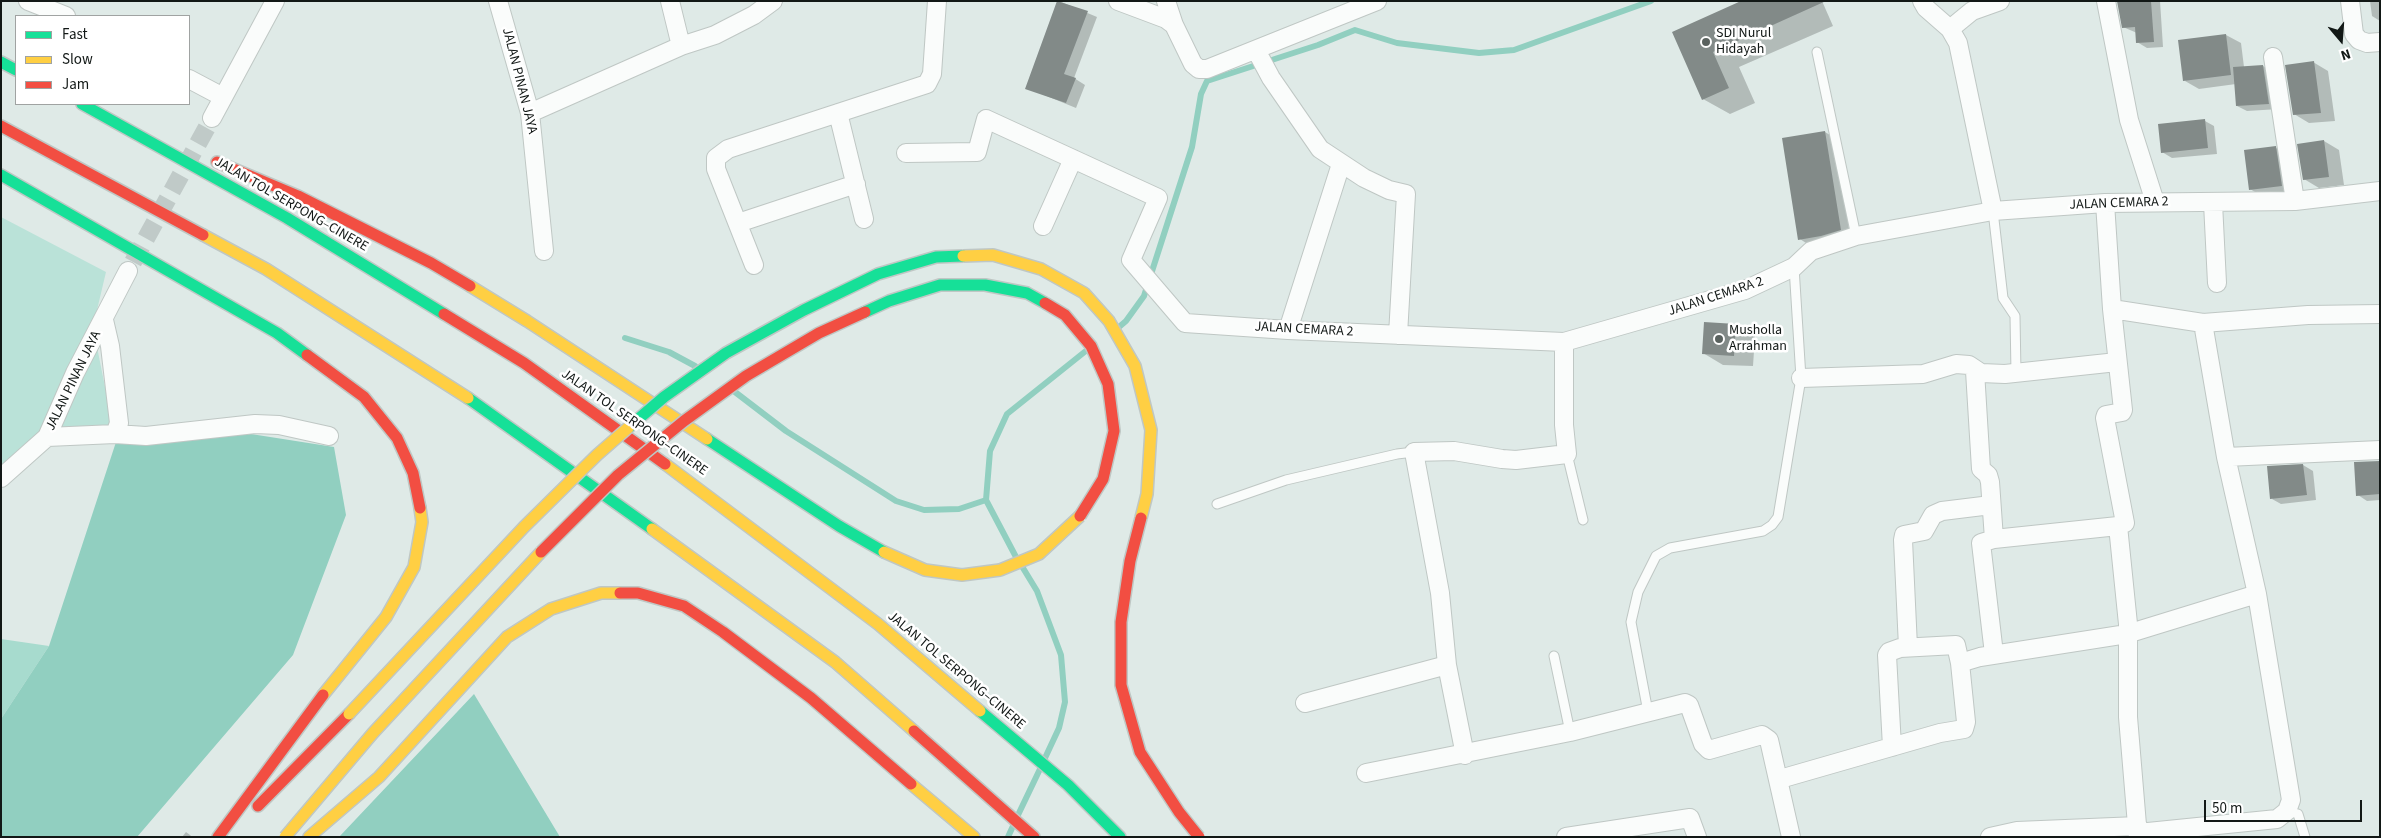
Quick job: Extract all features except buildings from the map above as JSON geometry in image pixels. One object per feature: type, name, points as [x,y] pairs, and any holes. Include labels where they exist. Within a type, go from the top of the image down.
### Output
[{"type":"highway","points":[[1,62],[15,69]]},
{"type":"highway","name":"JALAN TOL SERPONG–CINERE","points":[[84,105],[287,218],[524,363],[732,512],[878,624],[1068,785],[1120,837]]},
{"type":"highway","points":[[96,111],[188,150]]},
{"type":"highway","points":[[1,126],[266,270],[494,414],[835,662],[1034,837]]},
{"type":"highway","points":[[206,157],[298,196],[430,263],[527,321],[839,526],[890,556],[925,570],[962,575],[1000,570],[1039,554],[1077,521],[1103,479],[1114,431],[1108,384],[1091,346],[1065,315],[1027,293],[985,285],[940,285],[889,301],[819,333],[746,376],[684,421],[618,475],[547,546],[380,726],[285,837]]},
{"type":"highway","points":[[1,175],[277,333],[364,397],[397,438],[413,473],[422,522],[414,568],[386,618],[329,687],[218,837]]},
{"type":"highway","points":[[227,837],[349,714],[524,527],[597,454],[664,397],[726,353],[804,310],[878,274],[936,256],[992,255],[1042,269],[1084,294],[1108,321],[1135,366],[1151,430],[1147,494],[1130,561],[1120,622],[1121,685],[1140,752],[1179,812],[1199,837]]},
{"type":"highway","points":[[309,837],[379,777],[507,637],[551,609],[601,593],[638,593],[684,606],[723,632],[812,698],[974,837]]},
{"type":"street","points":[[28,1],[63,15]]},
{"type":"street","points":[[212,118],[275,1]]},
{"type":"street","name":"JALAN PINAN JAYA","points":[[498,1],[530,113],[544,250]]},
{"type":"street","points":[[670,1],[681,46]]},
{"type":"street","points":[[530,113],[681,46],[723,31],[754,15],[773,1]]},
{"type":"street","points":[[754,265],[716,169],[716,158],[728,150],[927,84],[932,74],[937,1]]},
{"type":"street","points":[[1118,1],[1166,19],[1174,24]]},
{"type":"street","points":[[1166,1],[1174,24],[1193,64],[1199,69],[1208,69],[1377,1]]},
{"type":"street","points":[[1922,1],[1926,8],[1950,29],[1958,43],[1993,211]]},
{"type":"street","points":[[1950,29],[1972,11],[2000,1]]},
{"type":"street","points":[[2106,1],[2129,120],[2155,202]]},
{"type":"street","points":[[2350,1],[2354,34],[2359,40],[2368,43],[2380,42]]},
{"type":"street","points":[[1256,50],[1271,78],[1320,149],[1341,164],[1389,190],[1406,194],[1398,335]]},
{"type":"street","points":[[2273,57],[2295,201]]},
{"type":"street","points":[[190,79],[223,97]]},
{"type":"street","points":[[838,113],[864,219]]},
{"type":"street","points":[[906,153],[977,152],[986,119],[1073,159],[1043,226]]},
{"type":"street","name":"JALAN CEMARA 2","points":[[1073,159],[1158,198],[1131,260],[1186,323],[1288,330],[1564,342],[1745,290],[1794,267],[1811,251],[1856,236],[1993,211],[2106,203],[2295,201],[2380,191]]},
{"type":"street","points":[[1288,330],[1341,164]]},
{"type":"street","points":[[738,223],[856,184]]},
{"type":"street","points":[[1994,654],[1981,543],[1994,539],[2118,526],[2125,523],[2105,418],[2106,415],[2123,411],[2112,309],[2106,203]]},
{"type":"street","points":[[2213,203],[2218,283]]},
{"type":"street","name":"JALAN PINAN JAYA","points":[[1,478],[47,437],[75,373],[128,271]]},
{"type":"street","points":[[2112,309],[2203,323],[2308,315],[2380,314]]},
{"type":"street","points":[[104,320],[110,346],[119,423],[115,434]]},
{"type":"street","points":[[1990,837],[2017,831],[2138,832],[2277,819],[2287,811],[2291,800],[2256,594],[2226,457],[2203,323]]},
{"type":"street","points":[[1465,755],[1447,665],[1440,593],[1414,452],[1454,451],[1516,460],[1567,454],[1564,425],[1564,342]]},
{"type":"street","points":[[1801,378],[1923,374],[1956,364],[1969,365],[1975,371],[1989,374],[2016,373],[2117,362]]},
{"type":"street","points":[[1975,371],[1981,469],[1988,475],[1994,539]]},
{"type":"street","points":[[47,437],[115,434],[146,436],[255,424],[279,425],[330,436]]},
{"type":"street","points":[[2226,457],[2380,450]]},
{"type":"street","points":[[1908,647],[1904,535],[1924,531],[1933,515],[1942,511],[1991,505]]},
{"type":"street","points":[[2118,526],[2127,634],[2128,717],[2138,832]]},
{"type":"street","points":[[1960,663],[1994,654],[2127,634],[2256,594]]},
{"type":"street","points":[[1780,779],[1964,728],[1966,726],[1960,663],[1956,645],[1908,647],[1893,650],[1887,655],[1892,747]]},
{"type":"street","points":[[1305,703],[1447,665]]},
{"type":"street","points":[[1366,773],[1465,755],[1570,732],[1681,703],[1689,706],[1703,744],[1709,750],[1766,736],[1769,740],[1780,779],[1791,837]]},
{"type":"street","points":[[1566,837],[1690,818],[1697,837]]},
{"type":"lane","points":[[1817,52],[1856,236]]},
{"type":"lane","points":[[1993,211],[2003,298],[2015,316],[2016,373]]},
{"type":"lane","points":[[1648,712],[1631,622],[1638,592],[1656,556],[1670,548],[1762,531],[1772,525],[1778,517],[1801,378],[1794,267]]},
{"type":"lane","points":[[1217,504],[1286,480],[1397,454],[1414,452]]},
{"type":"lane","points":[[1567,454],[1583,520]]},
{"type":"lane","points":[[1554,656],[1570,732]]},
{"type":"lane","points":[[2287,811],[2298,814],[2305,837]]},
{"type":"shaded area","points":[[1,217],[106,272],[93,327],[116,442],[51,439],[1,471]]},
{"type":"shaded area","points":[[251,434],[334,447],[346,515],[293,655],[137,837],[1,837],[1,719],[49,646],[116,442]]},
{"type":"shaded area","points":[[1,639],[49,646],[1,719]]},
{"type":"shaded area","points":[[474,694],[560,837],[339,837]]},
{"type":"waterway","points":[[1119,327],[1126,321],[1144,296],[1192,147],[1201,94],[1207,81],[1318,45],[1355,30],[1397,43],[1479,53],[1514,50],[1651,1]]},
{"type":"waterway","points":[[625,338],[669,352],[695,366]]},
{"type":"waterway","points":[[1016,557],[986,500],[990,451],[1007,414],[1087,350]]},
{"type":"waterway","points":[[735,392],[786,431],[896,501],[924,510],[959,509],[986,500]]},
{"type":"waterway","points":[[1023,568],[1037,591],[1061,655],[1065,702],[1059,728],[1045,758]]},
{"type":"waterway","points":[[1018,815],[1040,769]]},
{"type":"waterway","points":[[1008,837],[1013,826]]},
{"type":"tunnel","points":[[133,262],[212,118]]},
{"type":"traffic: fast","points":[[1,62],[15,69]]},
{"type":"traffic: fast","points":[[84,105],[287,218],[444,314]]},
{"type":"traffic: fast","points":[[1,175],[277,333],[307,355]]},
{"type":"traffic: fast","points":[[629,427],[664,397],[726,353],[804,310],[878,274],[936,257],[963,256]]},
{"type":"traffic: fast","points":[[865,312],[889,301],[940,285],[985,285],[1027,293],[1045,303]]},
{"type":"traffic: fast","points":[[468,398],[652,529]]},
{"type":"traffic: fast","points":[[707,439],[839,526],[884,552]]},
{"type":"traffic: fast","points":[[980,711],[1068,785],[1120,837]]},
{"type":"traffic: slow","points":[[203,235],[266,269],[468,398]]},
{"type":"traffic: slow","points":[[963,256],[993,255],[1041,269],[1084,293],[1109,321],[1135,366],[1151,430],[1147,494],[1141,518]]},
{"type":"traffic: slow","points":[[470,286],[527,321],[707,439]]},
{"type":"traffic: slow","points":[[349,714],[524,527],[597,455],[629,427]]},
{"type":"traffic: slow","points":[[665,464],[878,624],[980,711]]},
{"type":"traffic: slow","points":[[323,695],[386,617],[414,567],[422,522],[420,508]]},
{"type":"traffic: slow","points":[[1000,570],[1039,554],[1080,516]]},
{"type":"traffic: slow","points":[[652,529],[835,662],[914,731]]},
{"type":"traffic: slow","points":[[285,837],[373,733],[541,552]]},
{"type":"traffic: slow","points":[[884,552],[925,570],[962,575],[1000,570]]},
{"type":"traffic: slow","points":[[309,837],[379,777],[507,637],[551,609],[601,593],[620,593]]},
{"type":"traffic: slow","points":[[911,784],[974,837]]},
{"type":"traffic: jam","points":[[1,126],[203,235]]},
{"type":"traffic: jam","points":[[217,162],[298,196],[431,263],[470,286]]},
{"type":"traffic: jam","points":[[1045,303],[1065,315],[1091,346],[1108,384],[1114,431],[1103,479],[1080,516]]},
{"type":"traffic: jam","points":[[541,552],[618,475],[684,421],[746,376],[819,333],[865,312]]},
{"type":"traffic: jam","points":[[444,314],[524,363],[665,464]]},
{"type":"traffic: jam","points":[[307,355],[364,397],[397,438],[413,473],[420,508]]},
{"type":"traffic: jam","points":[[1141,518],[1130,561],[1121,622],[1121,685],[1140,752],[1179,812],[1199,837]]},
{"type":"traffic: jam","points":[[620,593],[638,593],[684,606],[723,632],[811,698],[911,784]]},
{"type":"traffic: jam","points":[[218,837],[323,695]]},
{"type":"traffic: jam","points":[[258,806],[349,714]]},
{"type":"traffic: jam","points":[[914,731],[1034,837]]},
{"type":"place","name":"SDI Nurul Hidayah","points":[[1706,42]]},
{"type":"place","name":"Musholla Arrahman","points":[[1719,339]]}]
